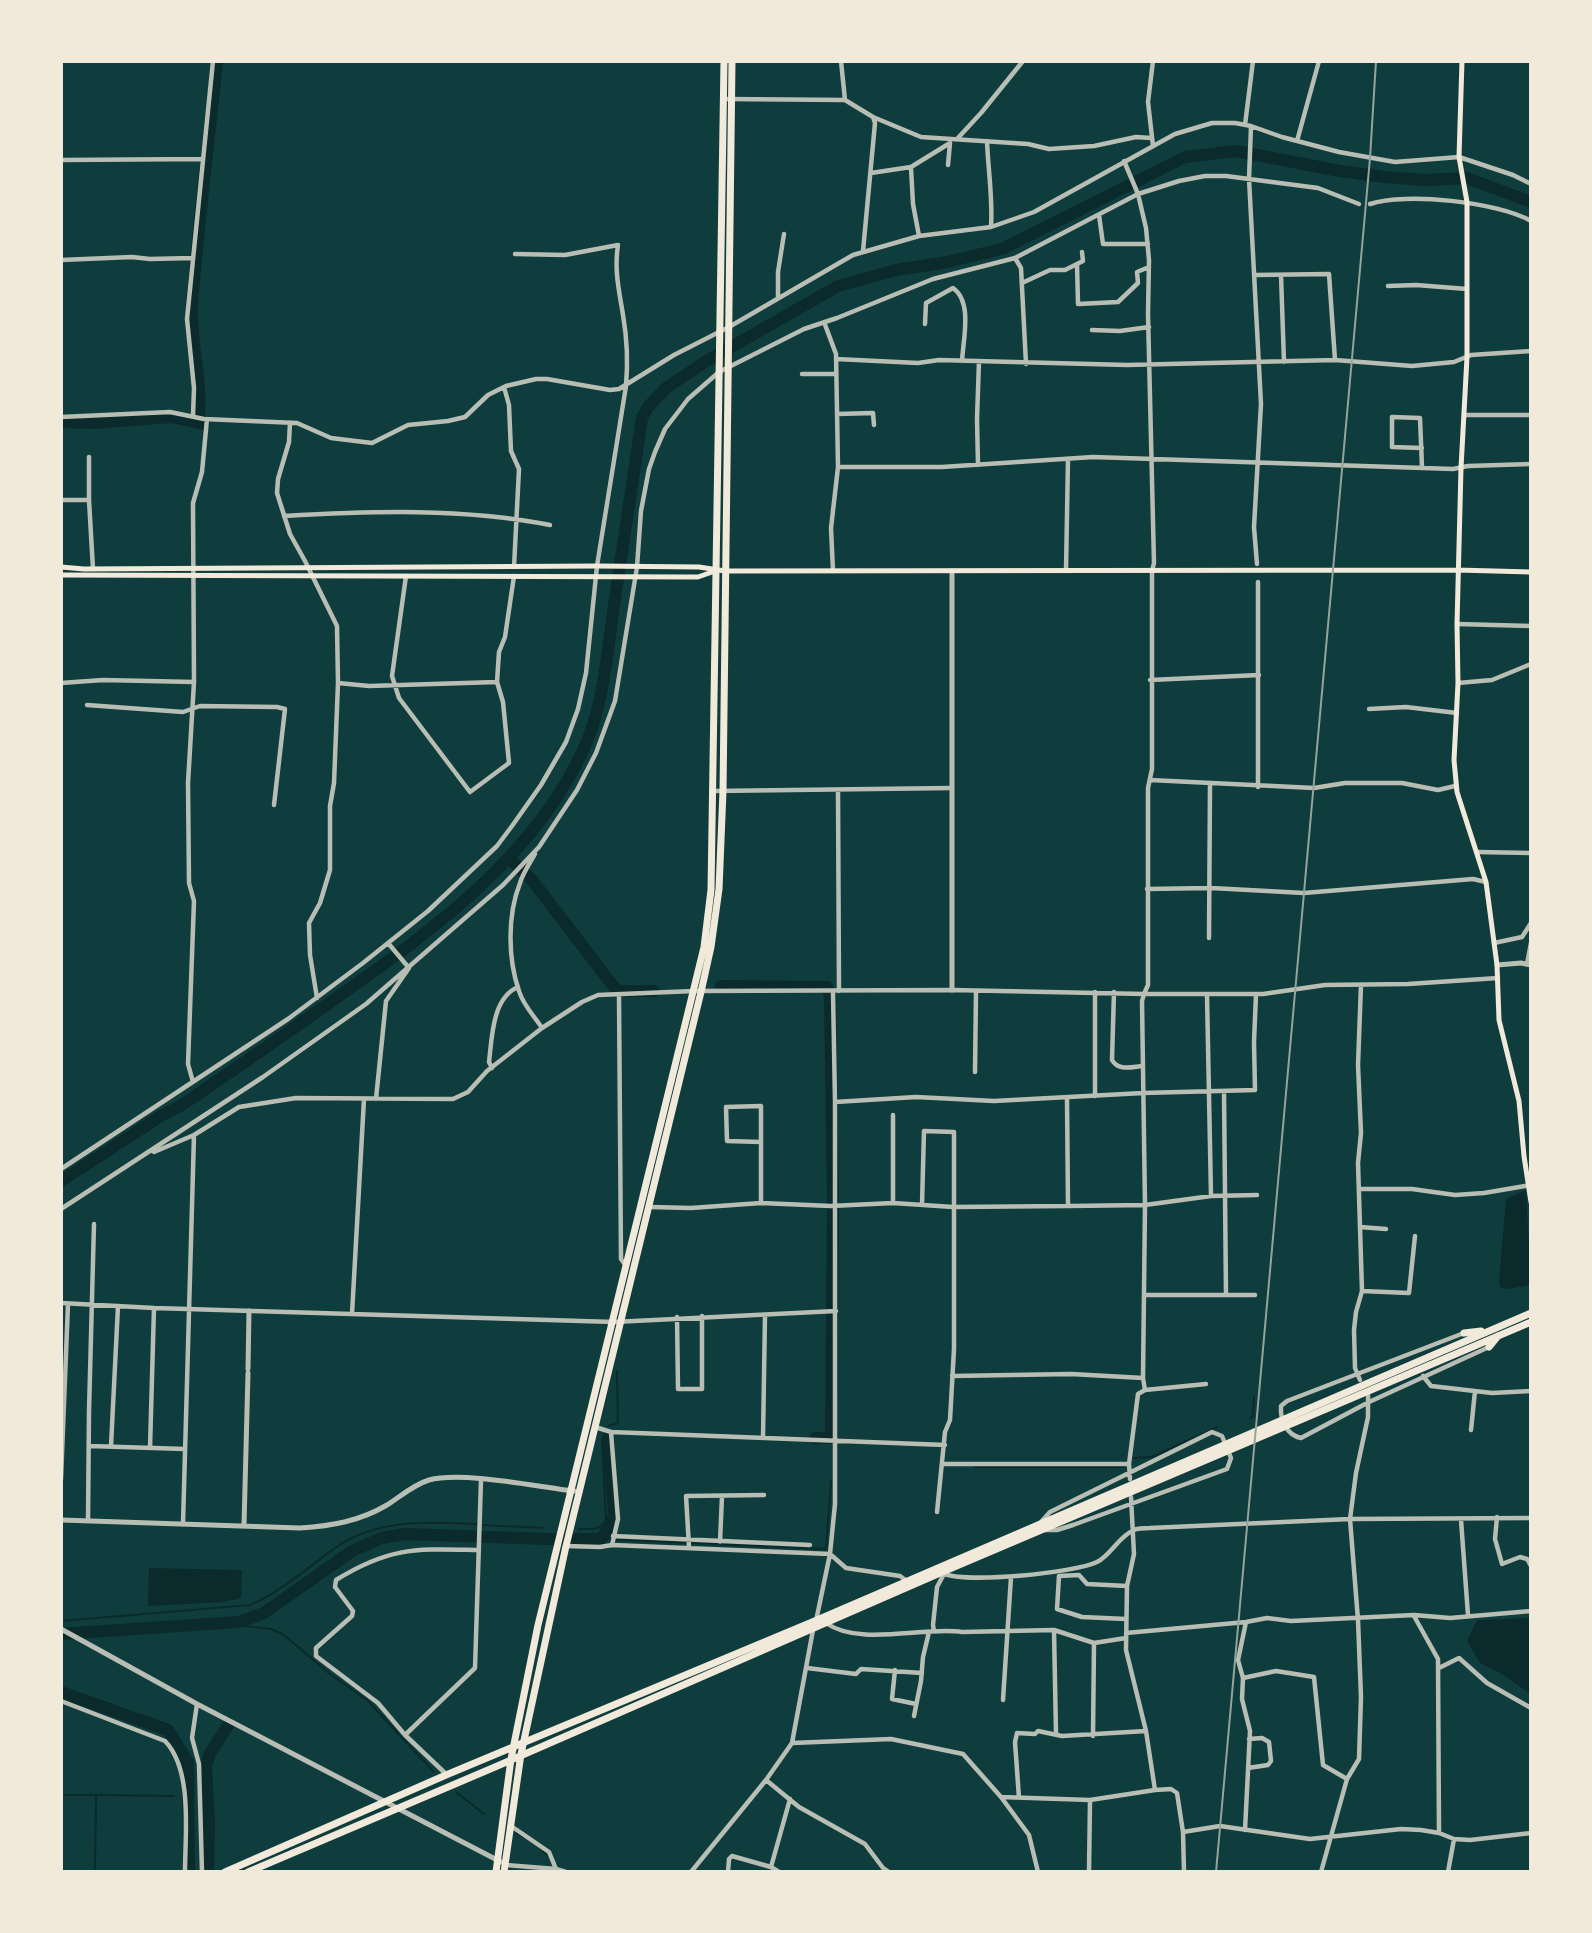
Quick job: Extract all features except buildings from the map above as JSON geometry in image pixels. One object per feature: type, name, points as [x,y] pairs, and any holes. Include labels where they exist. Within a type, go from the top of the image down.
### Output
[{"type":"highway","points":[[697,992],[711,890],[715,571],[723,371],[729,327],[728,99],[724,61]]},
{"type":"highway","points":[[496,1872],[502,1866],[511,1826],[521,1754],[565,1532],[697,992],[711,947],[719,890],[723,791],[725,571],[723,371],[720,332],[728,99],[732,61]]},
{"type":"highway","points":[[575,1491],[595,1427],[626,1267],[645,1207]]},
{"type":"highway","points":[[1219,1451],[1288,1416],[1531,1313]]},
{"type":"highway","points":[[248,1872],[1219,1451],[1292,1424],[1531,1322]]},
{"type":"highway","points":[[1464,1333],[1491,1330]]},
{"type":"highway","points":[[1489,1348],[1499,1335]]},
{"type":"highway","points":[[502,1866],[513,1748],[538,1625],[564,1545]]},
{"type":"highway","points":[[225,1872],[446,1775],[907,1581],[941,1571]]},
{"type":"main road","points":[[1462,61],[1459,160],[1467,199],[1467,357],[1457,570],[1458,713],[1455,786],[1486,882],[1497,965],[1499,1020],[1519,1101],[1531,1202]]},
{"type":"main road","points":[[61,575],[93,577],[309,569],[600,566],[833,572],[1531,572]]},
{"type":"main road","points":[[61,567],[312,576],[698,578],[715,571]]},
{"type":"street","points":[[193,1082],[188,1064],[194,901],[189,883],[188,795],[194,682],[193,503],[205,450],[194,388],[187,319],[213,61]]},
{"type":"street","points":[[841,61],[845,100]]},
{"type":"street","points":[[957,139],[1023,61]]},
{"type":"street","points":[[1153,61],[1148,102],[1153,146]]},
{"type":"street","points":[[1253,61],[1248,126],[1260,362],[1259,462],[1254,527],[1257,564]]},
{"type":"street","points":[[1297,141],[1320,61]]},
{"type":"street","points":[[728,99],[845,100],[873,117],[921,137],[950,141]]},
{"type":"street","points":[[863,251],[871,173],[873,117]]},
{"type":"street","points":[[61,417],[170,412],[200,418],[297,423],[331,438],[372,443],[408,425],[465,417],[488,395],[504,387],[536,379],[610,390],[626,386],[674,355],[863,251],[919,236],[969,232],[991,227],[1034,212],[1175,135],[1212,123],[1248,126],[1297,141],[1395,162],[1459,160],[1513,175],[1531,184]]},
{"type":"street","points":[[871,173],[911,167],[957,139],[1028,144],[1049,149],[1094,146],[1136,137],[1152,138]]},
{"type":"street","points":[[948,165],[950,141]]},
{"type":"street","points":[[987,141],[988,182],[993,207],[991,227]]},
{"type":"street","points":[[61,160],[203,159]]},
{"type":"street","points":[[1124,161],[1138,194],[1146,228],[1149,267],[1154,563],[1148,788],[1147,985],[1142,1001],[1145,1390]]},
{"type":"street","points":[[911,167],[919,236]]},
{"type":"street","points":[[542,1028],[521,997],[512,962],[511,937],[515,901],[520,883],[538,847],[577,790],[596,753],[610,714],[649,469],[665,429],[688,399],[723,371],[804,329],[933,279],[1016,258],[1138,194],[1205,176],[1249,177],[1318,188],[1359,204]]},
{"type":"street","points":[[1370,204],[1385,199],[1467,199],[1506,210],[1531,221]]},
{"type":"street","points":[[1099,215],[1103,244],[1148,244]]},
{"type":"street","points":[[778,297],[778,272],[784,234]]},
{"type":"street","points":[[61,1170],[317,998],[428,911],[497,846],[541,785],[566,742],[578,709],[586,673],[626,386],[623,317],[615,273],[618,245],[565,255],[515,254]]},
{"type":"street","points":[[1021,283],[1050,270],[1065,270],[1083,261],[1082,252]]},
{"type":"street","points":[[61,260],[193,258]]},
{"type":"street","points":[[1016,258],[1021,268],[1026,363]]},
{"type":"street","points":[[1077,264],[1078,303],[1118,302],[1138,282],[1137,272],[1149,267]]},
{"type":"street","points":[[1254,275],[1329,274],[1335,360]]},
{"type":"street","points":[[951,275],[953,288],[965,305],[962,361]]},
{"type":"street","points":[[1281,275],[1284,362]]},
{"type":"street","points":[[1388,286],[1467,289]]},
{"type":"street","points":[[925,324],[926,303],[953,288]]},
{"type":"street","points":[[824,322],[836,359],[838,467],[831,528],[833,572]]},
{"type":"street","points":[[1092,330],[1120,331],[1149,327]]},
{"type":"street","points":[[836,359],[918,363],[979,361],[1127,365],[1335,360],[1412,366],[1454,362],[1467,357],[1506,351],[1531,351]]},
{"type":"street","points":[[978,465],[979,361]]},
{"type":"street","points":[[802,374],[836,374]]},
{"type":"street","points":[[504,387],[509,405],[511,452],[519,469],[514,567]]},
{"type":"street","points":[[837,414],[873,413],[874,425]]},
{"type":"street","points":[[1465,415],[1531,415]]},
{"type":"street","points":[[1422,448],[1392,447],[1392,418],[1420,418],[1422,448],[1422,467]]},
{"type":"street","points":[[290,423],[288,448],[278,479],[277,493],[290,534],[337,626],[338,682],[334,783],[330,806],[330,870],[320,903],[309,923],[310,955],[317,998]]},
{"type":"street","points":[[89,457],[93,577]]},
{"type":"street","points":[[1066,571],[1068,459]]},
{"type":"street","points":[[838,467],[978,465],[1068,459],[1259,462],[1453,470],[1531,464]]},
{"type":"street","points":[[61,499],[89,500]]},
{"type":"street","points":[[284,516],[457,514],[516,518],[550,525]]},
{"type":"street","points":[[952,572],[952,990]]},
{"type":"street","points":[[406,576],[394,685],[399,698],[470,792],[509,763],[503,702],[497,682],[499,652],[505,637],[514,576]]},
{"type":"street","points":[[1258,582],[1258,787]]},
{"type":"street","points":[[1457,624],[1531,626]]},
{"type":"street","points":[[1458,683],[1492,680],[1531,664]]},
{"type":"street","points":[[1150,680],[1259,675]]},
{"type":"street","points":[[61,683],[103,680],[194,682]]},
{"type":"street","points":[[338,682],[369,686],[497,682]]},
{"type":"street","points":[[87,705],[183,712],[200,706],[285,709],[274,806]]},
{"type":"street","points":[[1369,709],[1406,707],[1458,713]]},
{"type":"street","points":[[1150,780],[1258,787],[1314,788],[1345,783],[1402,783],[1438,790],[1455,786]]},
{"type":"street","points":[[1209,938],[1210,783]]},
{"type":"street","points":[[713,791],[952,789]]},
{"type":"street","points":[[691,1872],[766,1780],[792,1743],[830,1554],[835,1504],[833,1311],[838,790]]},
{"type":"street","points":[[61,1209],[263,1077],[366,1004],[503,885],[538,847]]},
{"type":"street","points":[[1477,852],[1531,853]]},
{"type":"street","points":[[1147,889],[1211,888],[1304,893],[1473,879],[1486,882]]},
{"type":"street","points":[[1494,943],[1522,937],[1531,923]]},
{"type":"street","points":[[388,943],[409,968]]},
{"type":"street","points":[[1497,965],[1529,965],[1531,943]]},
{"type":"street","points":[[376,1099],[386,1001],[409,968]]},
{"type":"street","points":[[151,1150],[153,1152],[194,1135],[239,1107],[296,1098],[453,1099],[468,1092],[492,1068],[542,1028],[598,995],[952,990],[1207,995],[1256,994],[1325,985],[1498,978]]},
{"type":"street","points":[[1359,1377],[1355,1368],[1354,1330],[1362,1291],[1358,1163],[1361,1133],[1361,985]]},
{"type":"street","points":[[492,1068],[489,1062],[496,1016],[507,994],[518,987]]},
{"type":"street","points":[[975,1072],[976,990]]},
{"type":"street","points":[[1095,992],[1095,1096]]},
{"type":"street","points":[[1114,992],[1112,1059],[1122,1067],[1142,1066]]},
{"type":"street","points":[[835,1102],[916,1097],[994,1101],[1255,1090],[1256,994]]},
{"type":"street","points":[[1207,995],[1211,1196]]},
{"type":"street","points":[[619,996],[621,1259],[626,1267]]},
{"type":"street","points":[[1224,1091],[1226,1295]]},
{"type":"street","points":[[1067,1098],[1068,1206]]},
{"type":"street","points":[[352,1314],[364,1099]]},
{"type":"street","points":[[761,1142],[727,1141],[726,1107],[761,1106],[761,1142],[761,1203]]},
{"type":"street","points":[[893,1115],[893,1203]]},
{"type":"street","points":[[922,1205],[924,1131],[954,1132],[955,1288],[952,1376],[950,1420],[945,1432],[937,1512]]},
{"type":"street","points":[[183,1524],[194,1135]]},
{"type":"street","points":[[1359,1189],[1412,1189],[1455,1195],[1484,1193],[1530,1184]]},
{"type":"street","points":[[645,1207],[691,1208],[761,1203],[834,1206],[893,1203],[953,1207],[1145,1205],[1211,1196],[1256,1195]]},
{"type":"street","points":[[89,1521],[94,1224]]},
{"type":"street","points":[[1360,1227],[1385,1229]]},
{"type":"street","points":[[1362,1291],[1409,1293],[1415,1236]]},
{"type":"street","points":[[1145,1295],[1255,1295]]},
{"type":"street","points":[[61,1479],[64,1304],[617,1322],[833,1311]]},
{"type":"street","points":[[111,1446],[118,1306]]},
{"type":"street","points":[[150,1448],[154,1308]]},
{"type":"street","points":[[244,1525],[249,1311]]},
{"type":"street","points":[[762,1438],[765,1315]]},
{"type":"street","points":[[677,1317],[678,1389],[702,1389],[702,1316]]},
{"type":"street","points":[[1464,1333],[1359,1377],[1287,1401],[1281,1406],[1280,1415],[1292,1436],[1301,1438],[1369,1398],[1489,1348]]},
{"type":"street","points":[[952,1376],[1071,1374],[1143,1378]]},
{"type":"street","points":[[1423,1376],[1431,1386],[1492,1393],[1531,1391]]},
{"type":"street","points":[[1129,1476],[1138,1394],[1145,1390],[1206,1384]]},
{"type":"street","points":[[1471,1430],[1475,1391]]},
{"type":"street","points":[[1321,1872],[1347,1779],[1359,1759],[1361,1697],[1350,1519],[1369,1398]]},
{"type":"street","points":[[595,1427],[611,1432],[945,1444]]},
{"type":"street","points":[[611,1432],[618,1519],[613,1540]]},
{"type":"street","points":[[1212,1432],[1222,1436],[1231,1458],[1227,1469],[1131,1500],[1057,1530],[1042,1527],[1050,1511],[1129,1476],[1212,1432]]},
{"type":"street","points":[[90,1446],[185,1449]]},
{"type":"street","points":[[943,1464],[1129,1464]]},
{"type":"street","points":[[61,1520],[300,1528],[359,1519],[411,1488],[429,1480],[451,1477],[575,1491]]},
{"type":"street","points":[[405,1735],[475,1668],[481,1480]]},
{"type":"street","points":[[688,1547],[687,1496],[764,1495]]},
{"type":"street","points":[[721,1544],[722,1496]]},
{"type":"street","points":[[1131,1500],[1134,1554],[1126,1586],[1128,1662],[1146,1731],[1155,1790]]},
{"type":"street","points":[[1497,1517],[1495,1539],[1502,1564],[1520,1557],[1527,1559],[1531,1566]]},
{"type":"street","points":[[914,1716],[923,1657],[932,1631],[941,1571],[953,1577],[1011,1577],[1079,1569],[1101,1560],[1133,1530],[1247,1522],[1531,1518]]},
{"type":"street","points":[[1461,1520],[1468,1615]]},
{"type":"street","points":[[636,1538],[636,1545]]},
{"type":"street","points":[[564,1545],[600,1547],[613,1540],[636,1538],[806,1547],[830,1554],[846,1568],[900,1576],[907,1581]]},
{"type":"street","points":[[659,1539],[659,1546]]},
{"type":"street","points":[[613,1540],[659,1546],[721,1544]]},
{"type":"street","points":[[446,1775],[405,1735],[378,1703],[316,1656],[316,1648],[352,1616],[353,1611],[335,1587],[336,1580],[361,1564],[413,1549],[479,1550]]},
{"type":"street","points":[[1126,1586],[1087,1584],[1079,1575],[1059,1576],[1057,1609],[1082,1617],[1126,1619]]},
{"type":"street","points":[[1003,1700],[1011,1577]]},
{"type":"street","points":[[826,1623],[837,1631],[896,1636],[932,1631],[1054,1630],[1094,1643],[1126,1636],[1267,1618],[1291,1621],[1358,1620],[1414,1615],[1450,1618],[1531,1611]]},
{"type":"street","points":[[1414,1615],[1438,1659],[1439,1833]]},
{"type":"street","points":[[1245,1830],[1250,1731],[1242,1699],[1243,1678],[1238,1660],[1246,1622]]},
{"type":"street","points":[[61,1629],[502,1866],[566,1872]]},
{"type":"street","points":[[1054,1630],[1056,1734]]},
{"type":"street","points":[[1093,1735],[1094,1643]]},
{"type":"street","points":[[1438,1668],[1460,1658],[1488,1683],[1531,1708]]},
{"type":"street","points":[[807,1668],[856,1674],[861,1669],[922,1673]]},
{"type":"street","points":[[895,1670],[892,1699],[916,1704]]},
{"type":"street","points":[[1243,1678],[1276,1671],[1314,1676],[1323,1765],[1347,1779]]},
{"type":"street","points":[[61,1701],[165,1741],[173,1749],[178,1759],[183,1785],[185,1872]]},
{"type":"street","points":[[197,1704],[192,1738],[200,1764],[202,1872]]},
{"type":"street","points":[[1019,1798],[1015,1742],[1017,1733],[1035,1734],[1038,1731],[1062,1736],[1146,1731]]},
{"type":"street","points":[[1248,1768],[1268,1765],[1270,1761],[1269,1742],[1262,1738],[1249,1740]]},
{"type":"street","points":[[792,1743],[891,1739],[963,1755],[1001,1797],[1029,1835],[1038,1872]]},
{"type":"street","points":[[766,1780],[806,1811],[865,1844],[889,1872]]},
{"type":"street","points":[[1001,1797],[1090,1801],[1171,1789],[1177,1793],[1183,1832],[1184,1872]]},
{"type":"street","points":[[771,1867],[790,1799]]},
{"type":"street","points":[[1089,1872],[1090,1801]]},
{"type":"street","points":[[511,1826],[549,1852],[556,1869]]},
{"type":"street","points":[[1183,1832],[1220,1826],[1310,1839],[1401,1829],[1470,1840],[1531,1833]]},
{"type":"street","points":[[1448,1872],[1454,1839]]},
{"type":"street","points":[[728,1872],[729,1859],[733,1856],[779,1872]]},
{"type":"water","points":[[1526,1190],[1531,1285],[1507,1289],[1500,1287],[1499,1282],[1506,1199]]},
{"type":"water","points":[[149,1568],[242,1570],[241,1598],[224,1602],[148,1606]]},
{"type":"water","points":[[1531,1618],[1531,1694],[1480,1663],[1467,1641],[1477,1620]]},
{"type":"waterway","points":[[198,423],[199,394],[192,306],[217,61]]},
{"type":"waterway","points":[[61,1181],[182,1105],[375,971],[479,887],[511,856],[540,822],[565,785],[585,746],[596,714],[642,418],[648,407],[666,388],[705,362],[838,286],[896,270],[1002,249],[1185,157],[1236,151],[1384,177],[1425,180],[1467,178],[1531,202]]},
{"type":"waterway","points":[[61,422],[93,423],[171,417],[204,424]]},
{"type":"waterway","points":[[509,858],[532,880],[617,991],[654,991]]},
{"type":"waterway","points":[[721,986],[827,987],[830,997],[833,1202],[831,1438],[815,1438]]},
{"type":"waterway","points":[[608,1426],[618,1423],[617,1371]]},
{"type":"waterway","points":[[1250,1418],[1253,1416],[1254,1397]]},
{"type":"waterway","points":[[1132,1458],[1152,1457],[1217,1427]]},
{"type":"waterway","points":[[61,1634],[239,1622],[264,1613],[352,1551],[382,1538],[405,1534],[601,1539],[611,1525],[614,1513],[608,1437]]},
{"type":"waterway","points":[[579,1529],[598,1527],[606,1519],[602,1439]]},
{"type":"waterway","points":[[975,1467],[1124,1467]]},
{"type":"waterway","points":[[601,1539],[826,1549],[831,1481]]},
{"type":"waterway","points":[[61,1621],[250,1605],[283,1587],[335,1548],[368,1531],[403,1524],[477,1524]]},
{"type":"waterway","points":[[482,1525],[544,1528]]},
{"type":"waterway","points":[[239,1622],[245,1626],[271,1629],[284,1635],[330,1674],[367,1700],[434,1772]]},
{"type":"waterway","points":[[61,1692],[168,1730],[188,1762],[189,1872]]},
{"type":"waterway","points":[[208,1872],[206,1768],[209,1755],[229,1724]]},
{"type":"waterway","points":[[456,1792],[484,1814]]},
{"type":"waterway","points":[[61,1795],[96,1795],[95,1872]]},
{"type":"waterway","points":[[98,1795],[174,1796]]},
{"type":"waterway","points":[[516,1833],[524,1837]]},
{"type":"waterway","points":[[542,1850],[549,1857]]},
{"type":"railway","points":[[1216,1872],[1370,158],[1376,61]]}]
